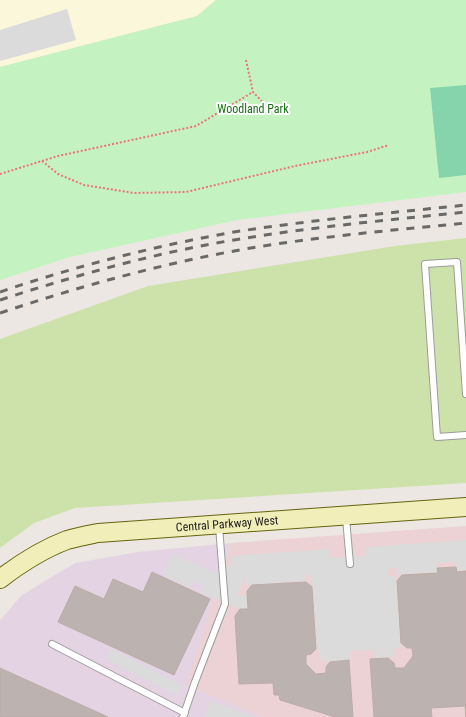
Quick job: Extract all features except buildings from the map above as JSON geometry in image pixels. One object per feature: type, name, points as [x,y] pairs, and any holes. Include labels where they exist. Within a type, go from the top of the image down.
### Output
[{"type":"street","name":"Central Parkway West","points":[[0,578],[18,565],[43,551],[69,540],[98,533],[466,507]]},
{"type":"lane","points":[[466,394],[457,262],[425,264],[437,437],[466,435]]},
{"type":"lane","points":[[346,515],[350,564]]},
{"type":"lane","points":[[52,644],[184,715],[225,604],[219,524]]},
{"type":"path","points":[[246,60],[253,92],[270,110]]},
{"type":"path","points":[[0,174],[58,156],[196,126],[253,92]]},
{"type":"path","points":[[42,161],[58,174],[84,185],[134,194],[186,192],[295,166],[367,152],[389,145]]},
{"type":"shaded area","points":[[0,0],[216,0],[197,16],[0,67]]},
{"type":"shaded area","points":[[67,9],[76,40],[0,61],[0,30]]},
{"type":"shaded area","points":[[466,526],[466,717],[263,717],[185,686],[231,543]]},
{"type":"shaded area","points":[[466,540],[466,570],[457,571],[456,562],[437,563],[437,572],[397,575],[396,566],[388,570],[387,576],[396,576],[401,648],[393,648],[394,657],[375,658],[374,650],[349,651],[349,660],[321,662],[320,653],[317,649],[312,578],[308,573],[305,573],[305,581],[246,585],[245,577],[238,596],[247,595],[248,609],[240,609],[201,592],[203,585],[194,581],[190,587],[163,575],[172,554],[215,573],[231,565],[231,556],[329,549],[330,558],[365,556],[366,547]]},
{"type":"shaded area","points":[[231,543],[186,686],[263,717],[0,717],[0,620],[22,595],[75,563],[138,552]]},
{"type":"shaded area","points":[[111,649],[183,686],[178,696],[106,659]]},
{"type":"shaded area","points":[[211,701],[255,717],[205,717]]},
{"type":"green space","name":"Woodland Park","points":[[216,0],[466,0],[466,192],[237,220],[70,257],[0,280],[0,67],[197,16]]},
{"type":"green space","points":[[466,85],[466,175],[439,178],[430,88]]},
{"type":"green space","points":[[466,238],[466,483],[75,508],[34,523],[0,548],[0,339],[148,286],[395,246]]},
{"type":"railway","points":[[0,292],[116,258],[234,232],[321,220],[466,205]]},
{"type":"railway","points":[[0,300],[116,266],[204,245],[263,235],[466,212]]},
{"type":"railway","points":[[0,313],[136,272],[206,256],[276,244],[371,232],[466,223]]}]
